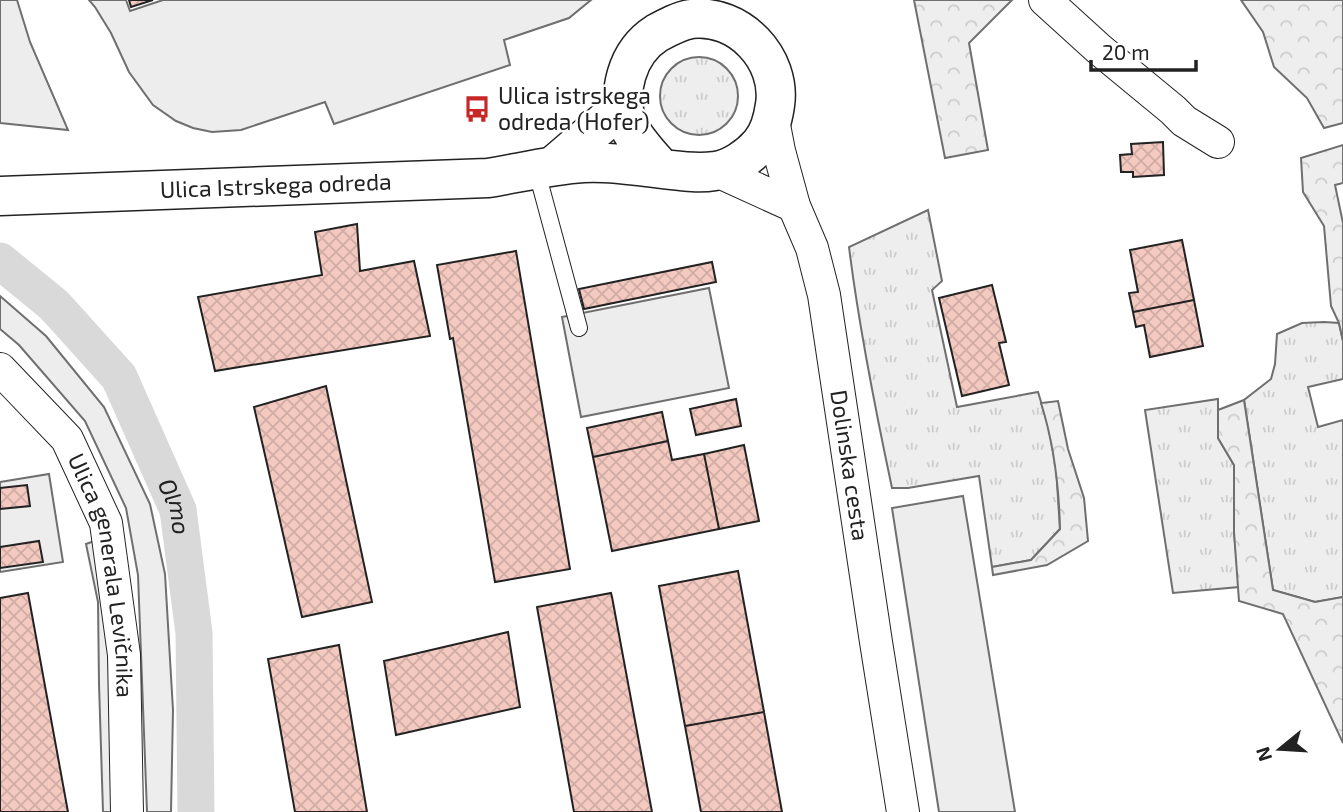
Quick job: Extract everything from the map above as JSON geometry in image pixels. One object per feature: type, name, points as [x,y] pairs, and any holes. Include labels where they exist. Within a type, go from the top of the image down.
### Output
[{"type":"street","points":[[1045,0],[1184,121],[1218,142]]},
{"type":"street","points":[[544,168],[584,163],[691,173],[717,171],[741,161],[761,143],[773,120],[777,94],[771,68],[737,15],[717,21],[692,19],[674,13],[633,57],[625,79],[623,106],[630,128],[662,169]]},
{"type":"street","points":[[544,168],[623,106]]},
{"type":"street","name":"Dolinska cesta","points":[[773,120],[794,206],[812,248],[824,295],[903,812]]},
{"type":"street","name":"Ulica Istrskega odreda","points":[[0,196],[488,178],[544,168]]},
{"type":"street","points":[[717,171],[794,206]]},
{"type":"street","name":"Ulica generala Levičnika","points":[[0,369],[67,439],[106,523],[124,655],[127,812]]},
{"type":"lane","points":[[544,168],[579,328]]},
{"type":"green space","points":[[914,0],[1012,0],[969,43],[988,150],[945,158]]},
{"type":"green space","points":[[1241,0],[1343,0],[1343,123],[1324,128],[1307,98],[1274,67],[1263,32]]},
{"type":"green space","points":[[699,57],[714,60],[727,68],[735,81],[738,96],[735,111],[727,124],[714,132],[699,135],[684,132],[671,124],[663,111],[660,96],[663,81],[671,68],[684,60]]},
{"type":"green space","points":[[1343,145],[1343,183],[1335,185],[1343,223],[1343,341],[1331,306],[1324,226],[1303,192],[1301,158]]},
{"type":"green space","points":[[928,210],[942,281],[932,290],[957,407],[1038,392],[1048,425],[1056,467],[1060,529],[1031,560],[992,567],[979,476],[908,488],[892,488],[868,368],[849,247]]},
{"type":"green space","points":[[1302,323],[1339,323],[1343,341],[1343,379],[1308,387],[1318,427],[1343,420],[1343,597],[1315,602],[1273,590],[1244,400],[1271,379],[1277,334]]},
{"type":"green space","points":[[1218,399],[1218,438],[1234,465],[1234,532],[1239,587],[1173,593],[1145,410]]},
{"type":"green space","points":[[1244,400],[1273,590],[1315,602],[1343,597],[1343,743],[1283,614],[1239,601],[1234,532],[1234,465],[1218,438],[1218,410]]},
{"type":"green space","points":[[1058,401],[1068,449],[1084,498],[1088,541],[1047,565],[993,575],[992,567],[1031,560],[1060,529],[1055,465],[1041,403]]},
{"type":"shaded area","points":[[0,0],[17,0],[30,42],[68,130],[0,123]]},
{"type":"shaded area","points":[[89,0],[126,0],[130,11],[163,0],[591,0],[569,18],[504,40],[510,65],[334,124],[325,102],[241,130],[212,132],[176,121],[153,105],[129,72],[111,33]]},
{"type":"shaded area","points":[[709,288],[729,388],[581,417],[562,317]]},
{"type":"shaded area","points":[[0,296],[46,336],[104,407],[150,504],[165,574],[173,710],[171,812],[147,812],[138,575],[126,508],[85,421],[19,345],[0,329]]},
{"type":"shaded area","points":[[49,474],[63,562],[0,572],[0,482]]},
{"type":"shaded area","points":[[963,496],[1015,812],[939,812],[892,508]]},
{"type":"shaded area","points":[[97,540],[108,593],[119,812],[103,812],[98,602],[86,544]]},
{"type":"building","points":[[129,0],[153,0],[131,7]]},
{"type":"building","points":[[1163,142],[1164,175],[1133,177],[1133,172],[1121,172],[1120,155],[1132,154],[1131,144]]},
{"type":"building","points":[[357,224],[360,271],[414,261],[430,336],[215,371],[198,297],[322,275],[315,232]]},
{"type":"building","points":[[1182,240],[1194,300],[1133,312],[1129,293],[1138,292],[1130,250]]},
{"type":"building","points":[[516,251],[570,569],[495,582],[453,338],[450,339],[437,265]]},
{"type":"building","points":[[712,262],[716,282],[584,309],[579,289]]},
{"type":"building","points":[[992,285],[1006,342],[999,343],[1009,385],[962,396],[939,298]]},
{"type":"building","points":[[1194,300],[1203,346],[1150,357],[1144,325],[1136,327],[1133,312]]},
{"type":"building","points":[[326,386],[372,602],[302,617],[254,407]]},
{"type":"building","points":[[736,399],[741,426],[696,435],[690,409]]},
{"type":"building","points":[[662,412],[668,441],[593,457],[587,428]]},
{"type":"building","points":[[668,441],[672,460],[704,454],[719,529],[612,551],[593,457]]},
{"type":"building","points":[[744,445],[759,521],[719,529],[704,454]]},
{"type":"building","points":[[27,485],[30,506],[0,509],[0,488]]},
{"type":"building","points":[[39,541],[43,562],[0,568],[0,547]]},
{"type":"building","points":[[738,571],[764,712],[685,726],[659,586]]},
{"type":"building","points":[[28,593],[68,812],[0,812],[0,598]]},
{"type":"building","points":[[611,593],[652,812],[574,812],[537,607]]},
{"type":"building","points":[[508,632],[520,707],[396,735],[384,661]]},
{"type":"building","points":[[339,645],[367,812],[295,812],[268,659]]},
{"type":"building","points":[[764,712],[782,812],[701,812],[685,726]]},
{"type":"waterway","name":"Olmo","points":[[0,261],[54,305],[119,377],[178,510],[194,633],[196,812]]},
{"type":"place","name":"Ulica istrskega odreda (Hofer)","points":[[477,109]]}]
